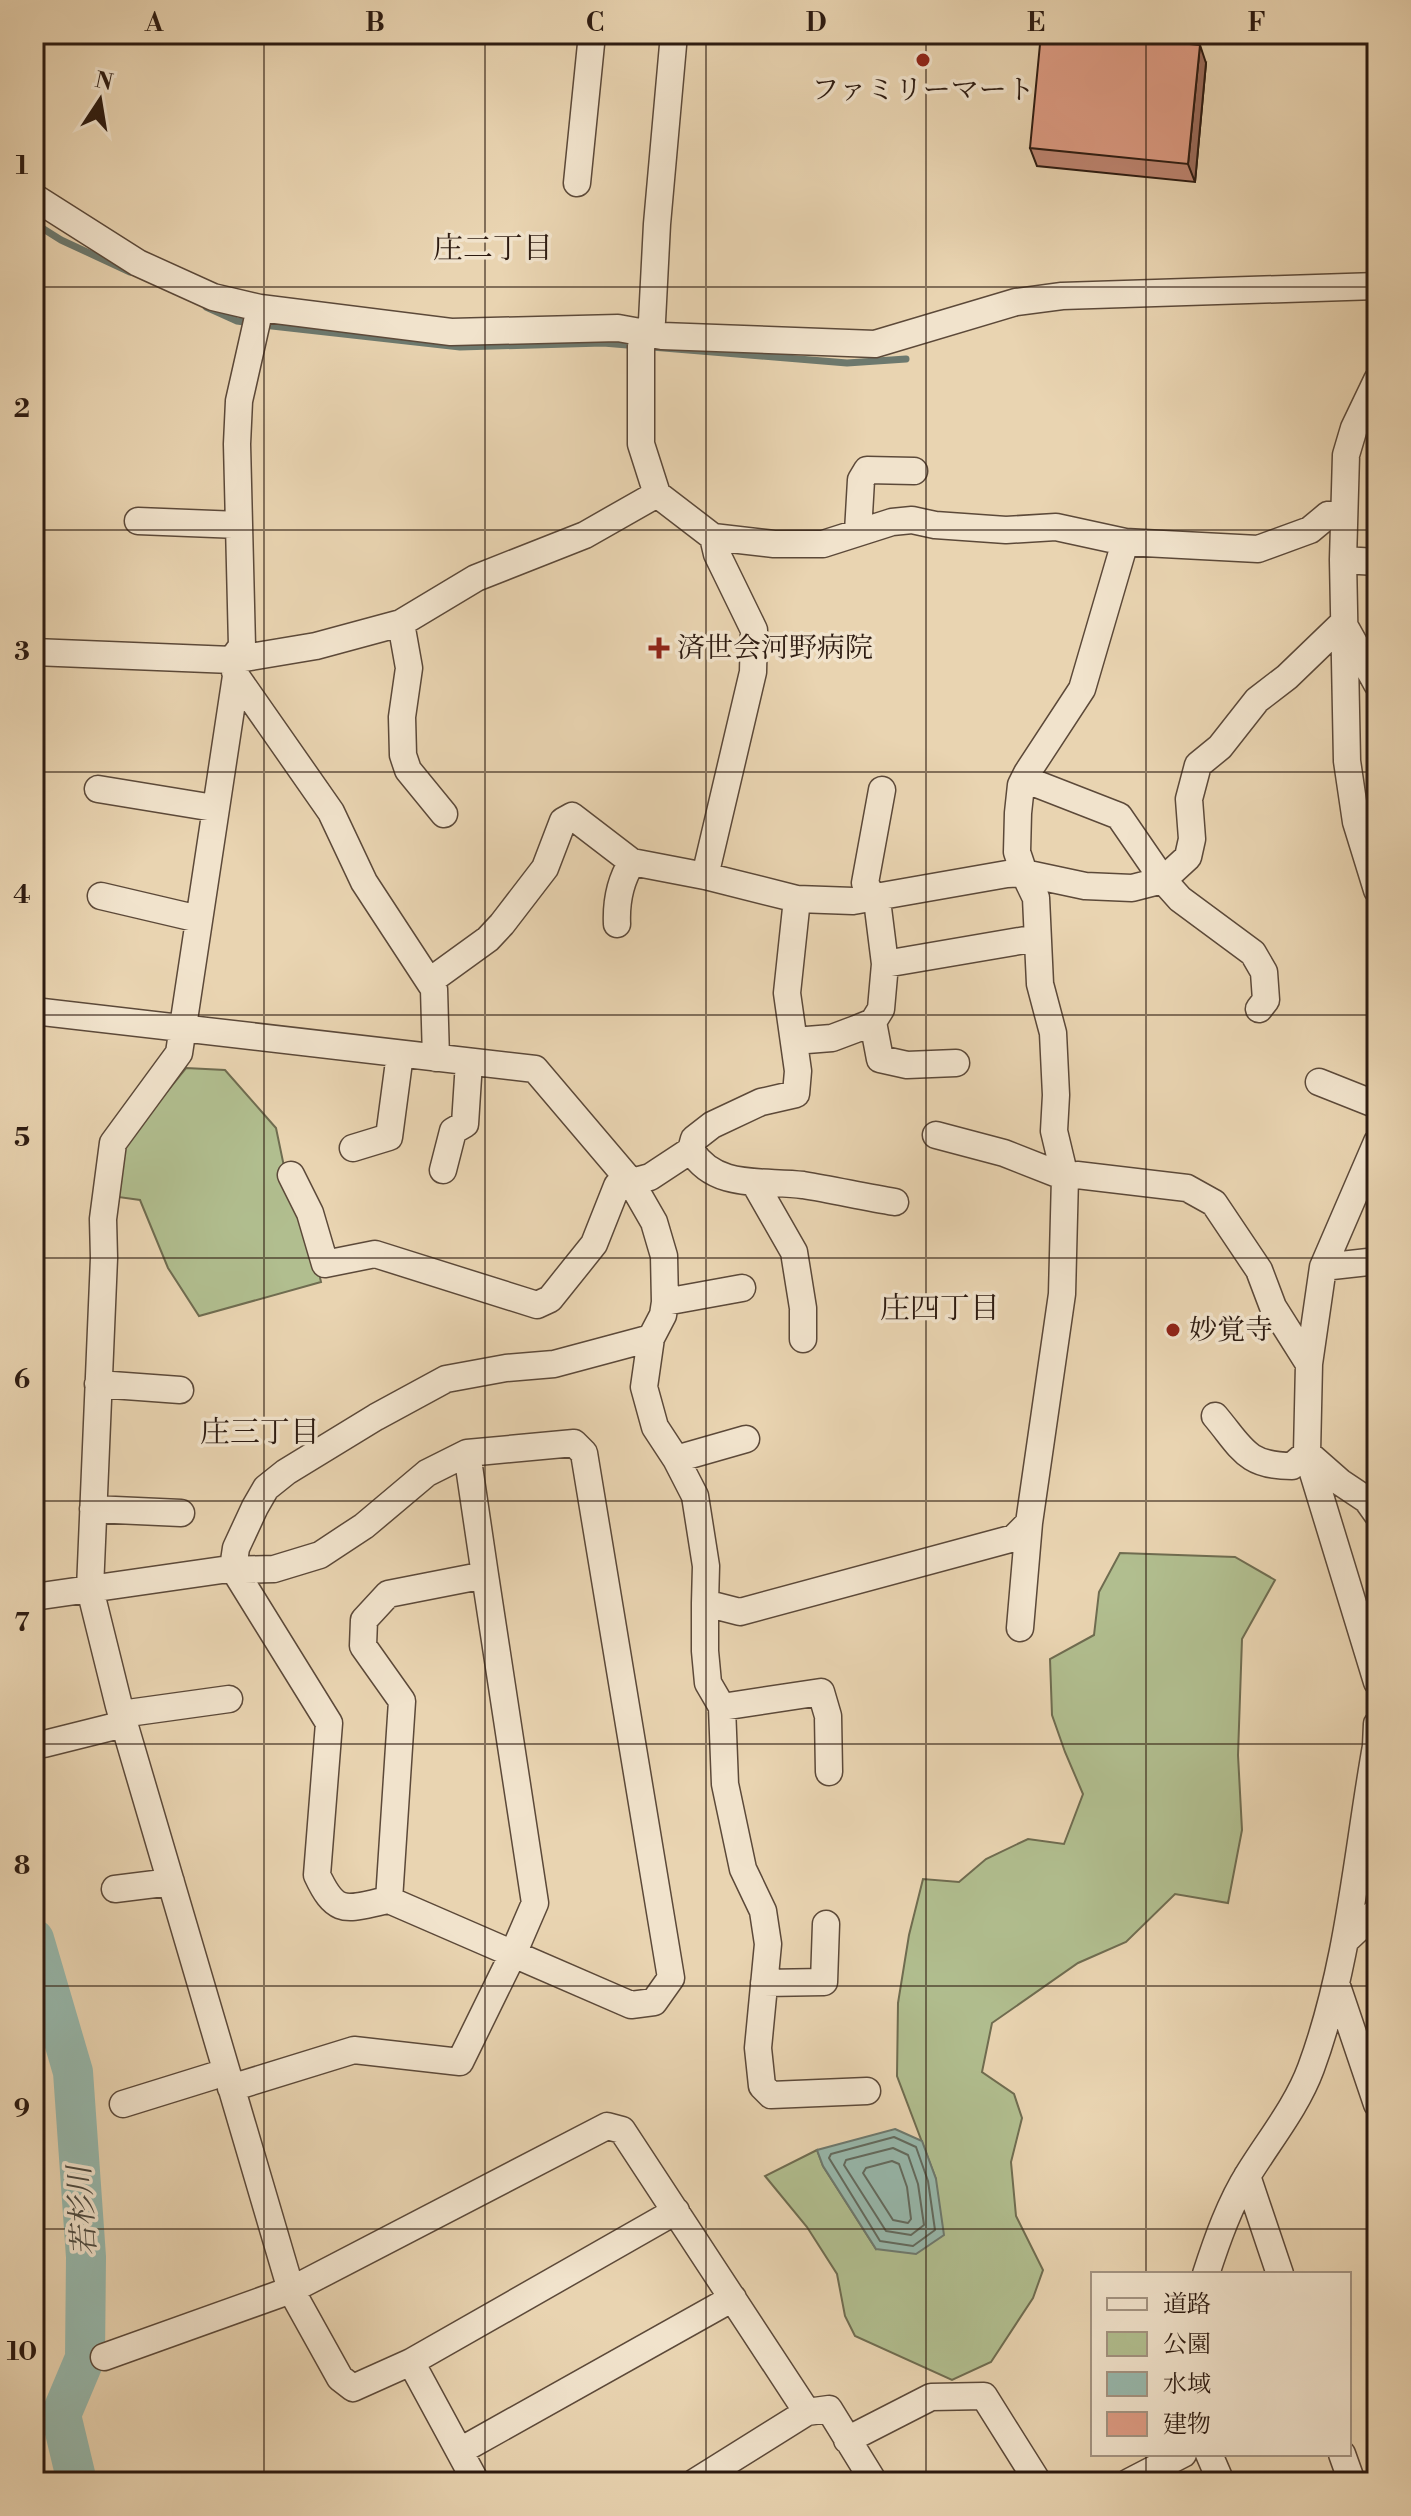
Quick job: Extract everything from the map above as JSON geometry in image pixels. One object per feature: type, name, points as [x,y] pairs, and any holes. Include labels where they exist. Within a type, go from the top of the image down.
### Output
[{"type":"street","points":[[577,183],[592,34]]},
{"type":"street","points":[[674,34],[657,224],[652,321],[641,346],[641,444],[657,494],[713,537],[774,544],[823,544],[892,522],[912,520],[935,525],[1006,530],[1056,527],[1125,542],[1258,549],[1310,530],[1328,515],[1344,513]]},
{"type":"street","points":[[34,197],[138,263],[213,297],[260,308],[451,332],[618,328],[662,336],[875,344],[1016,302],[1062,296],[1377,286]]},
{"type":"street","points":[[260,308],[239,401],[242,646],[234,668],[179,1053],[113,1143],[103,1219],[90,1589],[123,1719],[291,2290],[340,2378],[353,2388],[411,2362],[676,2211]]},
{"type":"street","points":[[1377,380],[1354,428],[1346,455],[1343,560],[1347,761],[1356,822],[1377,890]]},
{"type":"street","points":[[858,532],[861,480],[867,470],[914,471]]},
{"type":"street","points":[[34,652],[234,668],[401,623],[476,578],[585,535],[657,494]]},
{"type":"street","points":[[138,521],[239,525]]},
{"type":"street","points":[[705,876],[753,672],[754,630],[717,554],[713,537]]},
{"type":"street","points":[[1020,1628],[1029,1523],[1062,1294],[1062,1196],[1065,1177],[1054,1131],[1053,1033],[1040,984],[1036,898],[1017,852],[1018,813],[1024,779],[1082,689],[1125,542]]},
{"type":"street","points":[[1343,560],[1377,562]]},
{"type":"street","points":[[401,623],[409,668],[402,717],[403,755],[408,770],[444,814]]},
{"type":"street","points":[[1343,623],[1377,684]]},
{"type":"street","points":[[430,981],[488,939],[502,924],[545,868],[563,821],[572,816],[632,862],[797,899],[872,899],[944,884],[1024,873],[1085,886],[1132,888],[1163,880],[1188,857],[1192,839],[1189,799],[1198,765],[1220,747],[1257,700],[1287,677],[1343,623]]},
{"type":"street","points":[[234,668],[331,812],[364,882],[430,981],[434,989],[436,1058]]},
{"type":"street","points":[[1024,779],[1119,816],[1163,880],[1180,899],[1253,953],[1264,972],[1266,1000],[1259,1009]]},
{"type":"street","points":[[98,789],[214,808]]},
{"type":"street","points":[[794,1041],[832,1038],[873,1022],[881,1009],[885,964],[878,908],[865,883],[882,790]]},
{"type":"street","points":[[617,924],[616,908],[624,876],[632,862]]},
{"type":"street","points":[[101,896],[199,919]]},
{"type":"street","points":[[291,1175],[310,1213],[325,1264],[375,1254],[537,1305],[550,1299],[594,1244],[617,1186],[650,1177],[691,1150],[694,1139],[712,1125],[761,1102],[796,1094],[798,1071],[787,993],[797,899]]},
{"type":"street","points":[[885,964],[1037,938]]},
{"type":"street","points":[[34,1011],[535,1069],[631,1182],[654,1222],[664,1256],[665,1302],[663,1315],[651,1338],[644,1387],[655,1427],[695,1496],[706,1566],[705,1651],[708,1683],[722,1707],[725,1784],[743,1869],[763,1911],[768,1944],[758,2048],[762,2086],[771,2095],[867,2091]]},
{"type":"street","points":[[873,1022],[880,1059],[907,1065],[956,1063]]},
{"type":"street","points":[[353,1148],[389,1137],[400,1054]]},
{"type":"street","points":[[443,1170],[453,1131],[465,1124],[469,1062]]},
{"type":"street","points":[[1319,1082],[1377,1105]]},
{"type":"street","points":[[936,1135],[1004,1153],[1065,1177],[1077,1175],[1187,1188],[1214,1203],[1259,1270],[1273,1307],[1309,1364]]},
{"type":"street","points":[[1377,1142],[1323,1267],[1309,1364],[1307,1453],[1377,1682]]},
{"type":"street","points":[[691,1150],[698,1161],[733,1180],[802,1185],[895,1202]]},
{"type":"street","points":[[754,1182],[794,1252],[803,1308],[803,1339]]},
{"type":"street","points":[[1323,1267],[1377,1261]]},
{"type":"street","points":[[665,1302],[742,1288]]},
{"type":"street","points":[[34,1597],[233,1568],[274,1569],[320,1555],[364,1526],[427,1473],[467,1453],[574,1443],[584,1453],[671,1978],[654,2002],[631,2005],[389,1900],[351,1908],[337,1906],[327,1896],[317,1875],[329,1723],[233,1568],[236,1548],[266,1488],[286,1472],[376,1417],[446,1379],[506,1368],[554,1364],[651,1338]]},
{"type":"street","points":[[98,1384],[180,1390]]},
{"type":"street","points":[[1215,1416],[1252,1460],[1271,1466],[1292,1466],[1307,1453]]},
{"type":"street","points":[[676,1459],[746,1439]]},
{"type":"street","points":[[123,2104],[354,2050],[460,2062],[535,1903],[467,1453]]},
{"type":"street","points":[[1307,1453],[1340,1482],[1367,1500],[1377,1514]]},
{"type":"street","points":[[93,1509],[181,1513]]},
{"type":"street","points":[[705,1603],[740,1612],[1014,1538],[1029,1523]]},
{"type":"street","points":[[389,1900],[402,1701],[363,1646],[364,1620],[388,1594],[485,1575]]},
{"type":"street","points":[[722,1707],[821,1692],[828,1716],[829,1772]]},
{"type":"street","points":[[44,1744],[123,1719],[229,1699]]},
{"type":"street","points":[[1207,2272],[1247,2176],[1292,2108],[1310,2070],[1345,1941],[1377,1724]]},
{"type":"street","points":[[115,1889],[171,1882]]},
{"type":"street","points":[[1345,1941],[1377,1911]]},
{"type":"street","points":[[764,1983],[824,1982],[826,1924]]},
{"type":"street","points":[[1336,1983],[1377,2104]]},
{"type":"street","points":[[104,2357],[291,2290],[607,2126],[622,2130],[807,2412]]},
{"type":"street","points":[[1247,2176],[1279,2272]]},
{"type":"street","points":[[460,2451],[733,2298]]},
{"type":"street","points":[[411,2362],[476,2482]]},
{"type":"street","points":[[847,2440],[931,2397],[984,2396],[1038,2482]]},
{"type":"street","points":[[695,2482],[807,2412],[829,2409],[874,2482]]},
{"type":"street","points":[[1129,2482],[1179,2456]]},
{"type":"street","points":[[1210,2456],[1221,2482]]},
{"type":"street","points":[[1343,2456],[1352,2482]]},
{"type":"green space","points":[[186,1068],[225,1070],[276,1128],[287,1181],[306,1215],[321,1282],[199,1316],[168,1268],[140,1200],[118,1197],[122,1147]]},
{"type":"green space","points":[[1120,1553],[1235,1557],[1275,1580],[1242,1639],[1238,1755],[1242,1830],[1228,1903],[1175,1894],[1126,1942],[1078,1963],[992,2023],[982,2072],[1014,2094],[1022,2118],[1011,2162],[1016,2216],[1043,2270],[1033,2298],[991,2362],[952,2380],[855,2336],[845,2316],[837,2274],[807,2227],[765,2176],[817,2150],[823,2166],[876,2249],[936,2179],[897,2076],[898,2003],[909,1935],[923,1879],[959,1882],[986,1859],[1028,1839],[1064,1844],[1083,1794],[1052,1715],[1050,1659],[1094,1635],[1099,1592]]},
{"type":"water","points":[[895,2129],[922,2141],[936,2179],[944,2235],[916,2254],[876,2249],[823,2166],[817,2150]]},
{"type":"building","points":[[1041,34],[1088,34],[1200,45],[1188,164],[1030,148]]},
{"type":"waterway","points":[[34,223],[61,240],[130,272]]},
{"type":"waterway","points":[[206,307],[237,321],[251,323]]},
{"type":"waterway","points":[[263,325],[460,347],[603,343],[847,363],[906,359]]},
{"type":"waterway","name":"若杉川","points":[[34,1939],[73,2072],[86,2257],[85,2358],[61,2415],[77,2482]]},
{"type":"place","name":"ファミリーマート","points":[[923,60]]},
{"type":"place","name":"済世会河野病院","points":[[659,648]]},
{"type":"place","name":"妙覚寺","points":[[1173,1330]]},
{"type":"district","name":"庄二丁目","points":[[493,249]]},
{"type":"district","name":"庄四丁目","points":[[940,1309]]},
{"type":"district","name":"庄三丁目","points":[[260,1433]]}]
